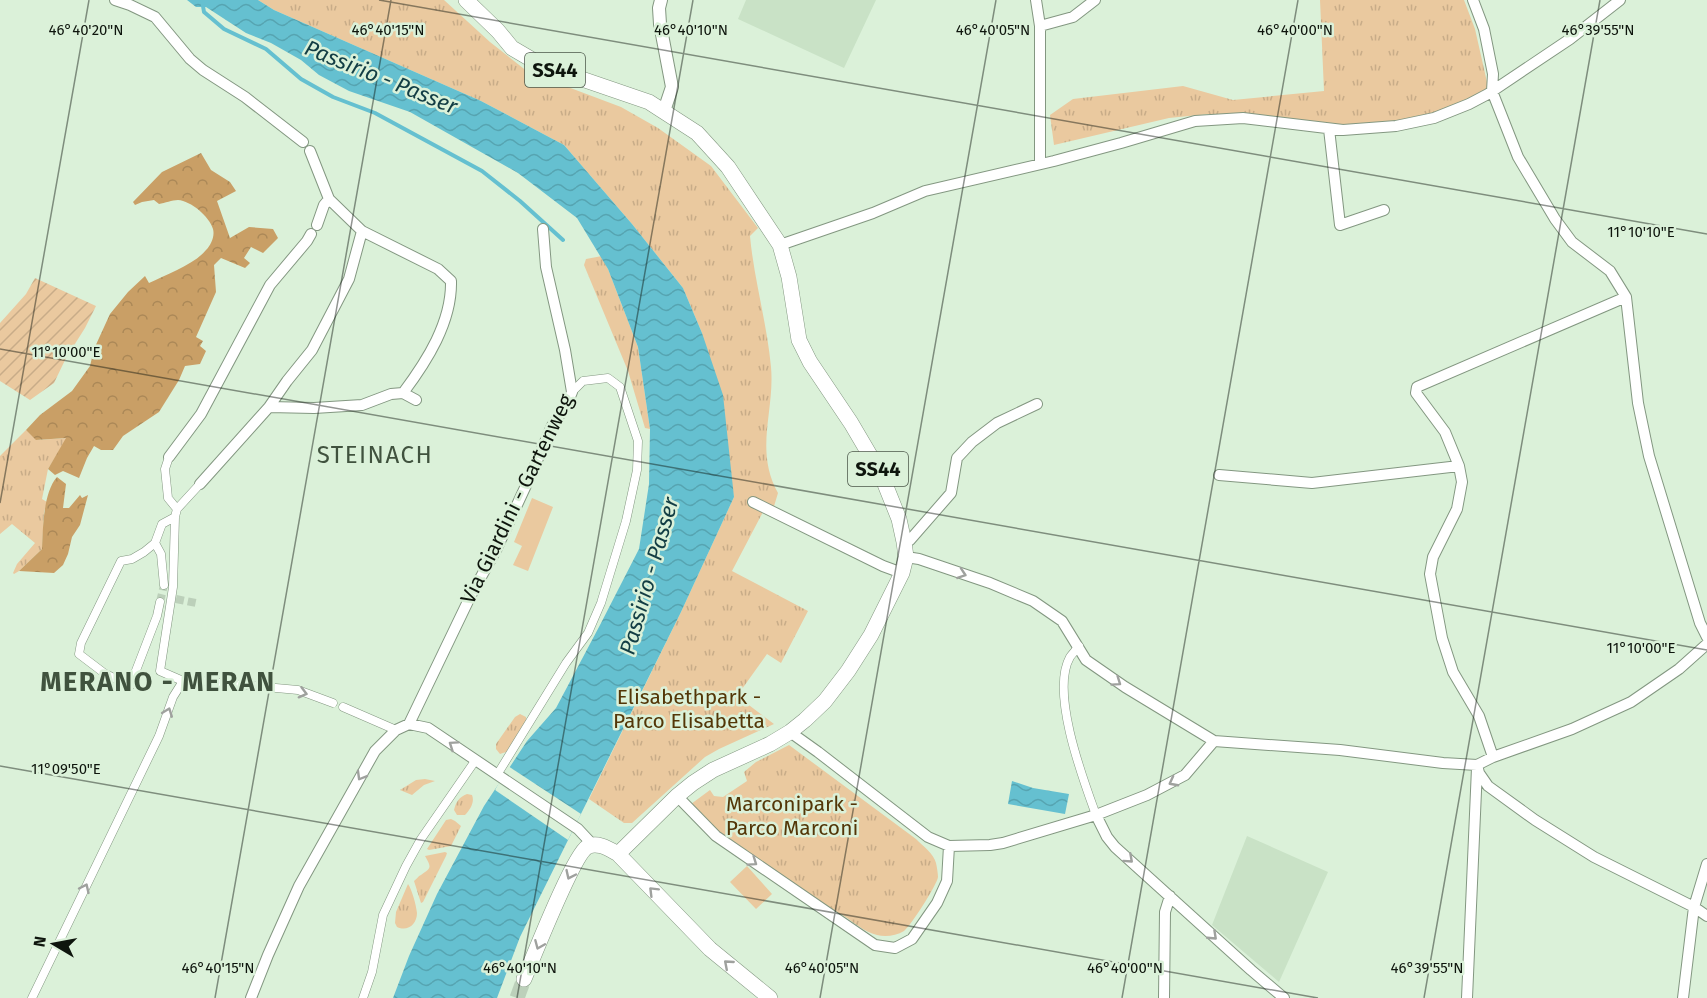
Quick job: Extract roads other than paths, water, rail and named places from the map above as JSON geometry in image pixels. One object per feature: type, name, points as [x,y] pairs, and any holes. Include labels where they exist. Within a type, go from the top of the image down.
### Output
[{"type":"main road","name":"SS44","points":[[466,0],[512,48],[541,65],[649,102],[697,133],[728,167],[780,245],[789,277],[799,340],[810,363],[851,423],[881,474],[899,519],[905,550],[902,573],[871,635],[825,701],[805,720],[770,744],[713,770],[693,783],[618,854]]},
{"type":"main road","points":[[524,979],[572,870],[581,854],[594,845],[605,847],[618,854],[710,949],[770,996]]},
{"type":"street","points":[[115,0],[154,17],[190,59],[203,70],[246,97],[307,146],[329,200],[362,231],[438,268],[451,281],[452,297],[448,314],[422,369],[403,393]]},
{"type":"street","points":[[661,0],[660,24],[672,87],[664,111]]},
{"type":"street","points":[[1036,0],[1040,26],[1040,164]]},
{"type":"street","points":[[1040,26],[1073,17],[1095,0]]},
{"type":"street","points":[[1473,0],[1484,29],[1493,74],[1492,91],[1518,158],[1555,219],[1572,242],[1610,272],[1626,297],[1638,403],[1649,456],[1700,623],[1707,637]]},
{"type":"street","points":[[780,245],[873,213],[925,191],[1121,143],[1195,121],[1243,118],[1343,130],[1396,126],[1434,118],[1469,104],[1492,91],[1570,39],[1620,0]]},
{"type":"street","points":[[1329,129],[1340,225],[1384,210]]},
{"type":"street","points":[[329,200],[324,205],[307,241],[270,285],[201,414],[168,457],[165,469],[168,498],[176,513],[173,587],[160,671],[183,681],[298,690],[333,703]]},
{"type":"street","name":"Via Giardini - Gartenweg","points":[[409,724],[496,548],[552,426],[572,392],[546,267],[543,229]]},
{"type":"street","points":[[160,602],[130,686],[104,673],[79,654],[81,643],[121,561],[132,559],[155,543],[162,524],[176,513],[269,407],[312,351],[349,279],[362,231]]},
{"type":"street","points":[[1493,757],[1479,716],[1453,672],[1442,638],[1430,574],[1433,556],[1457,510],[1462,482],[1459,466],[1445,432],[1416,393],[1417,387],[1626,297]]},
{"type":"street","points":[[499,777],[566,663],[588,633],[602,603],[623,531],[637,470],[638,441],[620,387],[608,378],[583,381],[572,392]]},
{"type":"street","points":[[269,407],[314,408],[362,405],[391,394],[403,393],[416,400]]},
{"type":"street","points":[[1037,404],[997,423],[972,442],[957,458],[951,493],[910,540],[905,550],[918,558],[1033,601],[1062,621],[1086,660],[1125,687],[1214,741],[1340,750],[1477,765],[1493,757],[1572,729],[1631,702],[1679,669],[1707,644]]},
{"type":"street","points":[[1219,475],[1312,483],[1459,466]]},
{"type":"street","points":[[753,502],[883,566],[902,573]]},
{"type":"street","points":[[155,543],[161,554],[164,585]]},
{"type":"street","points":[[1079,646],[1070,658],[1065,675],[1063,697],[1078,768],[1107,837],[1115,847],[1284,998]]},
{"type":"street","points":[[32,998],[159,736],[173,697],[183,681]]},
{"type":"street","points":[[343,707],[367,713],[396,730]]},
{"type":"street","points":[[252,998],[268,955],[299,886],[375,751],[396,730],[409,724],[428,728],[577,828],[594,845]]},
{"type":"street","points":[[789,732],[928,837],[949,846],[971,847],[1003,843],[1096,815],[1147,795],[1185,775],[1214,741]]},
{"type":"street","points":[[363,998],[372,972],[383,915],[406,866],[421,839],[475,761]]},
{"type":"street","points":[[1477,765],[1479,773],[1488,786],[1535,820],[1594,857],[1694,907],[1707,916]]},
{"type":"street","points":[[1467,998],[1477,765]]},
{"type":"street","points":[[678,796],[716,836],[875,945],[895,948],[912,939],[937,903],[947,881],[949,846]]},
{"type":"street","points":[[1683,998],[1694,907],[1707,864]]},
{"type":"street","points":[[1164,998],[1165,912],[1170,896]]},
{"type":"water","name":"Passirio - Passer","points":[[187,0],[258,0],[274,10],[481,101],[564,145],[683,288],[702,333],[723,395],[734,497],[681,612],[520,937],[497,998],[393,998],[437,894],[484,806],[527,741],[556,708],[639,549],[649,484],[650,429],[638,347],[608,269],[577,218],[518,173],[410,112],[349,91],[319,75],[301,60],[271,43],[246,33],[206,7],[196,7]]},
{"type":"water","points":[[1012,781],[1033,788],[1069,794],[1065,814],[1008,804]]},
{"type":"waterway","points":[[202,0],[204,12],[224,29],[266,49],[301,79],[333,97],[375,113],[482,171],[520,201],[563,240]]},
{"type":"tunnel","points":[[160,602],[164,585]]},
{"type":"tunnel","points":[[176,599],[196,603]]},
{"type":"tunnel","points":[[517,998],[524,979]]},
{"type":"district","name":"STEINACH","points":[[375,455]]},
{"type":"district","name":"MERANO - MERAN","points":[[158,682]]},
{"type":"park label","name":"Elisabethpark - Parco Elisabetta","points":[[689,709]]},
{"type":"park label","name":"Marconipark - Parco Marconi","points":[[792,816]]}]
